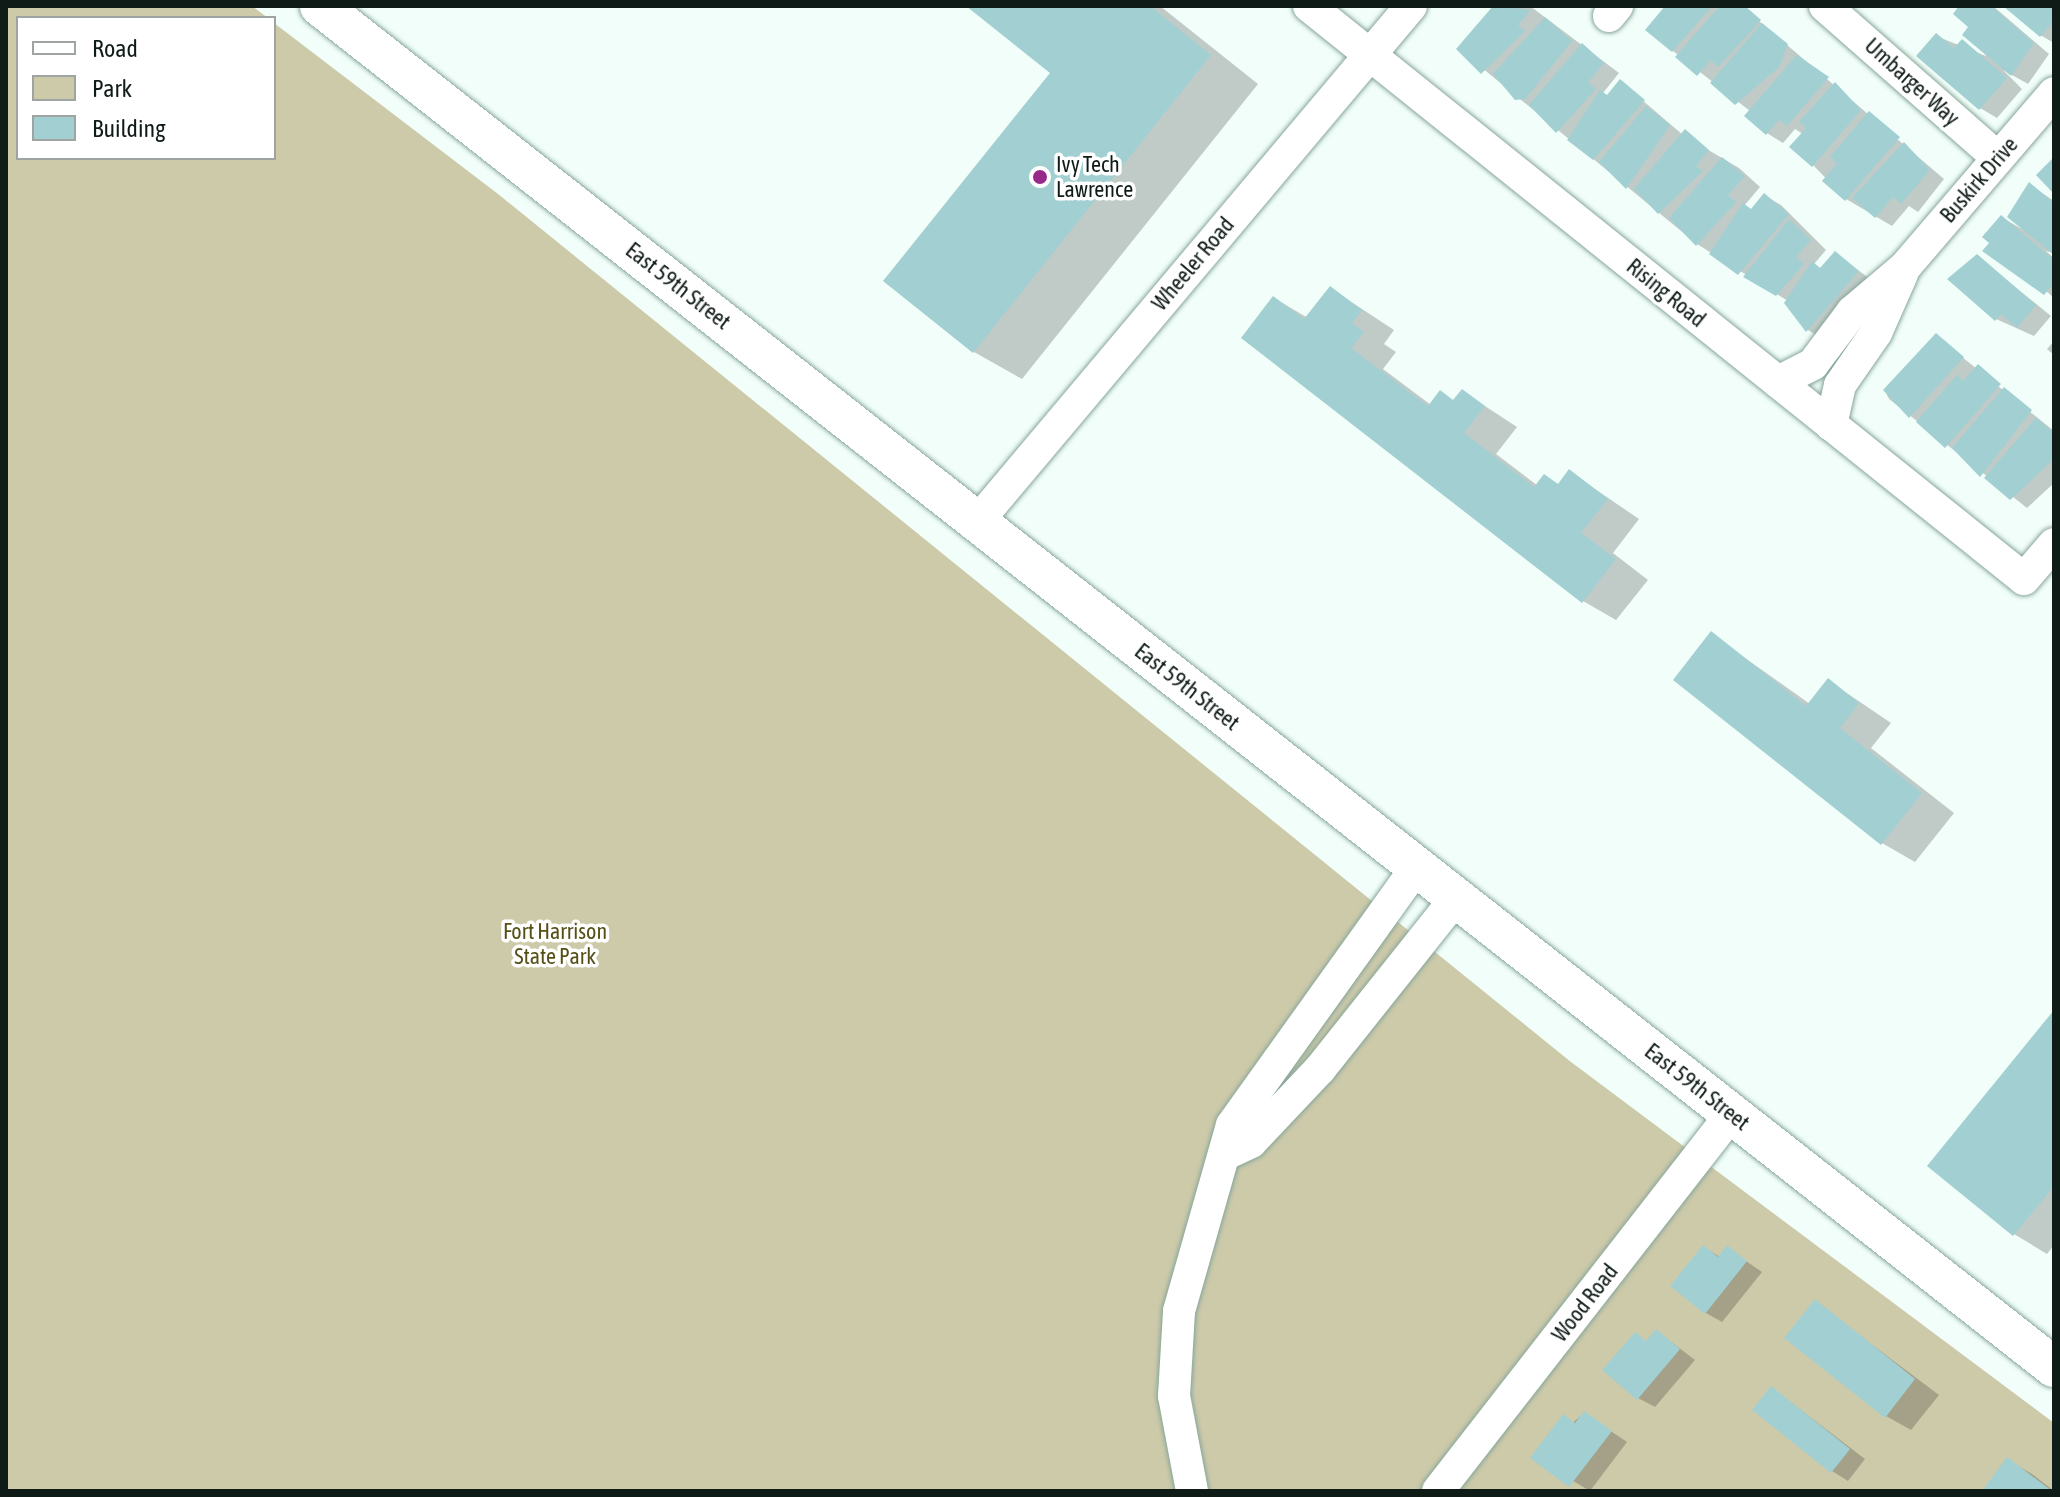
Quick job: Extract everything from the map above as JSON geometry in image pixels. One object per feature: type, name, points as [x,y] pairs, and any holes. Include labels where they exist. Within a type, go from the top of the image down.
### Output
[{"type":"street","name":"East 59th Street","points":[[320,6],[2054,1367]]},
{"type":"street","name":"Rising Road","points":[[1309,6],[2024,579],[2054,544]]},
{"type":"street","name":"Wheeler Road","points":[[977,522],[1411,6]]},
{"type":"street","name":"Umbarger Way","points":[[1825,6],[1998,158]]},
{"type":"street","name":"Buskirk Drive","points":[[1778,382],[1813,364],[1852,312],[1905,267],[2054,93]]},
{"type":"street","name":"Buskirk Drive","points":[[1831,425],[1840,385],[1876,333],[1905,267]]},
{"type":"street","points":[[1192,1491],[1174,1396],[1179,1311],[1192,1249],[1230,1152],[1232,1125],[1288,1038],[1417,867]]},
{"type":"street","points":[[1230,1152],[1251,1142],[1320,1069],[1456,898]]},
{"type":"street","name":"Wood Road","points":[[1438,1491],[1732,1114]]},
{"type":"green space","name":"Fort Harrison State Park","points":[[6,6],[252,6],[265,16],[16,16],[16,160],[276,160],[276,25],[498,194],[1571,1062],[2054,1423],[2054,1491],[6,1491]]},
{"type":"building","name":"Ivy Tech Lawrence","points":[[966,6],[1150,6],[1211,55],[973,353],[883,281],[1050,73]]},
{"type":"building","points":[[1493,6],[1531,10],[1518,25],[1525,31],[1481,74],[1456,49]]},
{"type":"building","points":[[1665,6],[1712,6],[1672,52],[1645,30]]},
{"type":"building","points":[[1720,6],[1745,6],[1761,20],[1718,67],[1711,60],[1697,76],[1675,57]]},
{"type":"building","points":[[1959,6],[1991,6],[2034,43],[2011,76],[1962,35],[1968,27],[1953,14]]},
{"type":"building","points":[[2003,6],[2054,6],[2054,21],[2040,37]]},
{"type":"building","points":[[1545,17],[1572,41],[1525,99],[1515,100],[1493,74]]},
{"type":"building","points":[[1762,23],[1788,44],[1779,67],[1735,105],[1710,83]]},
{"type":"building","points":[[1936,33],[1954,48],[1962,39],[2007,78],[1979,110],[1916,56]]},
{"type":"building","points":[[1582,43],[1604,63],[1588,82],[1596,89],[1556,133],[1529,105]]},
{"type":"building","points":[[1797,55],[1829,77],[1787,126],[1779,120],[1766,135],[1744,116]]},
{"type":"building","points":[[1620,79],[1645,100],[1593,160],[1567,140],[1600,90],[1607,95]]},
{"type":"building","points":[[1835,82],[1861,110],[1812,167],[1789,147],[1806,128],[1799,122]]},
{"type":"building","points":[[1646,106],[1670,125],[1626,189],[1599,162]]},
{"type":"building","points":[[1869,111],[1900,137],[1845,201],[1822,181],[1837,163],[1830,157]]},
{"type":"building","points":[[1685,129],[1709,150],[1696,166],[1703,171],[1658,214],[1634,189]]},
{"type":"building","points":[[1904,142],[1930,170],[1901,204],[1893,197],[1875,218],[1852,198]]},
{"type":"building","points":[[1722,157],[1745,176],[1728,195],[1736,202],[1696,246],[1669,218]]},
{"type":"building","points":[[2054,157],[2054,194],[2036,175]]},
{"type":"building","points":[[2029,182],[2054,203],[2054,255],[2007,217]]},
{"type":"building","points":[[1764,193],[1789,214],[1738,275],[1709,254],[1743,203],[1751,209]]},
{"type":"building","points":[[2001,215],[2054,260],[2054,283],[2044,295],[1982,251],[1989,243],[1982,237]]},
{"type":"building","points":[[1789,219],[1811,240],[1796,257],[1804,264],[1776,296],[1743,277]]},
{"type":"building","points":[[1835,251],[1859,271],[1806,332],[1784,303],[1812,261],[1820,268]]},
{"type":"building","points":[[1977,254],[2036,305],[2017,328],[2001,314],[1995,321],[1947,279]]},
{"type":"building","points":[[1330,286],[1362,310],[1352,323],[1364,332],[1351,348],[1428,406],[1440,390],[1453,400],[1462,389],[1485,406],[1464,433],[1534,487],[1544,474],[1558,484],[1569,469],[1608,499],[1581,533],[1616,559],[1582,603],[1241,338],[1273,296],[1304,319]]},
{"type":"building","points":[[1936,333],[1964,357],[1909,418],[1883,390]]},
{"type":"building","points":[[1978,364],[2001,384],[1945,448],[1916,422],[1957,375],[1963,381]]},
{"type":"building","points":[[2004,387],[2032,410],[1980,477],[1952,448]]},
{"type":"building","points":[[2036,418],[2054,433],[2054,459],[2010,500],[1984,478]]},
{"type":"building","points":[[1711,631],[1806,706],[1828,678],[1859,703],[1840,728],[1922,793],[1881,845],[1673,680]]},
{"type":"building","points":[[2054,1010],[2054,1186],[2013,1236],[1927,1166]]},
{"type":"building","points":[[1703,1245],[1718,1257],[1727,1245],[1747,1261],[1705,1314],[1670,1286]]},
{"type":"building","points":[[1815,1299],[1915,1379],[1885,1418],[1784,1338]]},
{"type":"building","points":[[1656,1329],[1680,1349],[1637,1400],[1602,1370],[1635,1332],[1646,1341]]},
{"type":"building","points":[[1771,1386],[1850,1449],[1831,1473],[1752,1410]]},
{"type":"building","points":[[1584,1411],[1612,1431],[1569,1487],[1530,1458],[1563,1414],[1575,1423]]},
{"type":"building","points":[[2007,1457],[2052,1491],[1982,1491]]},
{"type":"place","name":"Ivy Tech Lawrence","points":[[1040,177]]}]
